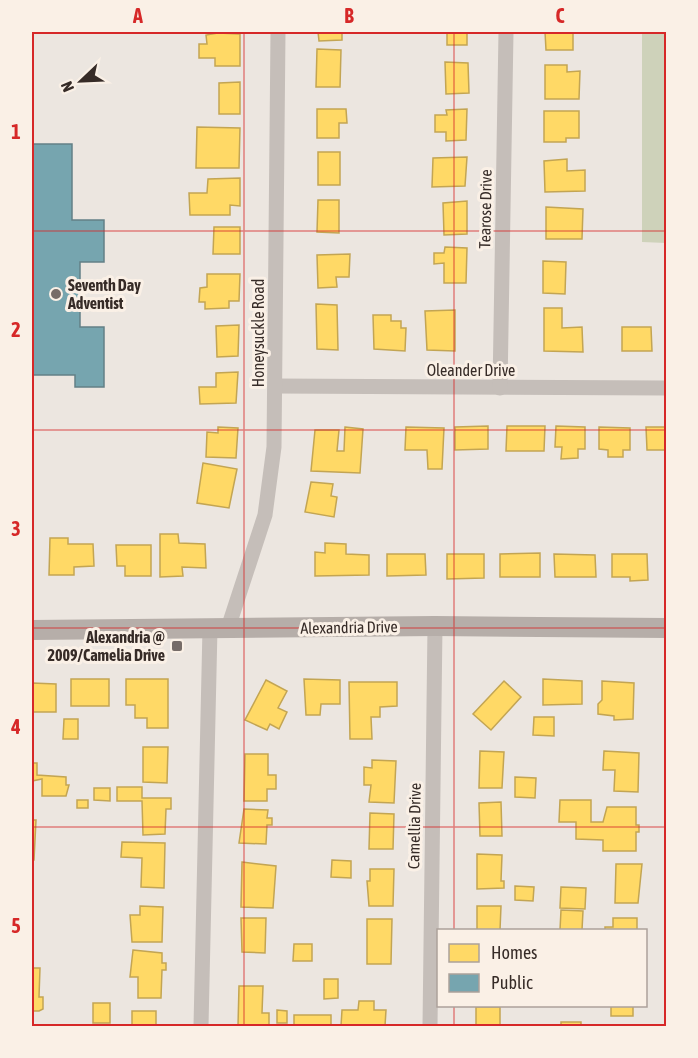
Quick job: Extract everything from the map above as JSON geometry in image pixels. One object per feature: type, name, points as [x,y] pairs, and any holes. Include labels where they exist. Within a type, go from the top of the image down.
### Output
[{"type":"street","name":"Honeysuckle Road","points":[[219,628],[265,515],[274,447],[278,32]]},
{"type":"street","name":"Tearose Drive","points":[[500,388],[506,32]]},
{"type":"street","name":"Oleander Drive","points":[[275,386],[666,388]]},
{"type":"street","name":"Alexandria Drive","points":[[32,630],[435,626],[666,628]]},
{"type":"street","name":"Camellia Drive","points":[[430,1026],[435,626]]},
{"type":"street","points":[[201,1026],[219,628]]},
{"type":"green space","points":[[642,32],[666,32],[666,243],[642,242]]},
{"type":"building: Homes","points":[[318,32],[342,32],[342,40],[319,41]]},
{"type":"building: Homes","points":[[447,32],[467,32],[467,45],[447,45]]},
{"type":"building: Homes","points":[[545,32],[573,32],[573,50],[546,50]]},
{"type":"building: Homes","points":[[240,34],[240,66],[215,66],[215,58],[199,58],[199,44],[207,44],[206,35]]},
{"type":"building: Homes","points":[[317,49],[341,50],[340,87],[316,87]]},
{"type":"building: Homes","points":[[445,62],[468,63],[469,93],[446,94]]},
{"type":"building: Homes","points":[[545,65],[567,65],[567,72],[580,71],[579,99],[545,99]]},
{"type":"building: Homes","points":[[240,82],[240,114],[219,114],[219,83]]},
{"type":"building: Homes","points":[[317,109],[346,109],[347,123],[339,123],[339,138],[317,138]]},
{"type":"building: Homes","points":[[467,109],[466,140],[446,141],[446,132],[435,132],[435,115],[447,115],[446,110]]},
{"type":"building: Homes","points":[[544,111],[579,111],[579,138],[566,138],[566,142],[544,142]]},
{"type":"building: Homes","points":[[197,127],[240,128],[239,168],[196,168]]},
{"type":"building: Homes","points":[[318,152],[340,152],[340,185],[318,185]]},
{"type":"building: Homes","points":[[467,157],[465,186],[432,187],[433,158]]},
{"type":"building: Homes","points":[[567,159],[567,171],[585,170],[585,191],[545,192],[544,161]]},
{"type":"building: Homes","points":[[240,178],[240,206],[230,205],[230,215],[190,215],[189,193],[207,193],[208,179]]},
{"type":"building: Homes","points":[[318,200],[339,200],[339,233],[317,232]]},
{"type":"building: Homes","points":[[467,201],[467,234],[444,235],[443,203]]},
{"type":"building: Homes","points":[[546,207],[583,209],[582,239],[546,239]]},
{"type":"building: Homes","points":[[214,227],[240,227],[240,254],[213,254]]},
{"type":"building: Homes","points":[[445,247],[467,248],[466,283],[444,283],[444,263],[434,264],[434,253],[444,253]]},
{"type":"building: Homes","points":[[350,254],[349,277],[336,277],[337,287],[318,288],[317,255]]},
{"type":"building: Homes","points":[[543,261],[566,262],[565,294],[543,293]]},
{"type":"building: Homes","points":[[207,274],[240,274],[239,301],[229,301],[229,308],[205,309],[205,302],[199,302],[200,288],[207,287]]},
{"type":"building: Homes","points":[[316,304],[337,305],[338,350],[317,349]]},
{"type":"building: Homes","points":[[544,308],[562,308],[562,328],[582,327],[583,352],[544,351]]},
{"type":"building: Homes","points":[[455,310],[455,351],[427,350],[425,311]]},
{"type":"building: Homes","points":[[373,315],[391,315],[391,321],[401,321],[401,328],[406,328],[405,351],[374,349]]},
{"type":"building: Homes","points":[[239,325],[238,356],[217,357],[216,326]]},
{"type":"building: Homes","points":[[622,327],[651,327],[652,351],[622,351]]},
{"type":"building: Homes","points":[[238,372],[236,403],[200,404],[199,387],[216,387],[216,373]]},
{"type":"building: Homes","points":[[488,426],[488,449],[455,450],[455,427]]},
{"type":"building: Homes","points":[[507,426],[545,426],[544,451],[506,451]]},
{"type":"building: Homes","points":[[556,426],[585,427],[585,449],[578,449],[578,458],[561,459],[562,447],[555,447]]},
{"type":"building: Homes","points":[[218,427],[238,428],[236,458],[206,457],[207,432],[218,433]]},
{"type":"building: Homes","points":[[345,427],[363,429],[360,473],[311,471],[315,430],[339,430],[337,451],[344,451]]},
{"type":"building: Homes","points":[[406,427],[444,428],[442,469],[428,469],[427,450],[405,450]]},
{"type":"building: Homes","points":[[599,427],[630,428],[630,450],[623,450],[623,457],[608,457],[608,450],[599,449]]},
{"type":"building: Homes","points":[[646,427],[666,427],[666,450],[647,450]]},
{"type":"building: Homes","points":[[203,463],[237,469],[229,508],[197,503]]},
{"type":"building: Homes","points":[[311,482],[333,484],[331,496],[337,497],[334,517],[305,512]]},
{"type":"building: Homes","points":[[160,534],[178,534],[179,543],[205,544],[206,568],[182,567],[183,576],[160,577]]},
{"type":"building: Homes","points":[[50,538],[68,538],[68,544],[93,544],[94,566],[74,567],[74,575],[49,575]]},
{"type":"building: Homes","points":[[325,543],[346,544],[346,554],[369,555],[369,575],[315,576],[315,552],[325,553]]},
{"type":"building: Homes","points":[[116,545],[151,545],[151,576],[125,576],[125,566],[117,566]]},
{"type":"building: Homes","points":[[540,553],[540,577],[500,577],[500,554]]},
{"type":"building: Homes","points":[[387,554],[425,554],[426,575],[387,576]]},
{"type":"building: Homes","points":[[447,554],[484,554],[484,578],[447,579]]},
{"type":"building: Homes","points":[[554,554],[595,555],[596,577],[555,577]]},
{"type":"building: Homes","points":[[612,554],[647,554],[648,580],[630,581],[630,577],[612,577]]},
{"type":"building: Homes","points":[[71,679],[109,679],[109,706],[71,706]]},
{"type":"building: Homes","points":[[126,679],[168,679],[168,728],[147,728],[147,718],[135,718],[135,705],[126,705]]},
{"type":"building: Homes","points":[[304,679],[340,680],[340,704],[321,704],[320,715],[306,715]]},
{"type":"building: Homes","points":[[543,679],[582,681],[582,704],[543,705]]},
{"type":"building: Homes","points":[[266,680],[287,691],[278,708],[287,712],[279,729],[270,724],[267,730],[245,720]]},
{"type":"building: Homes","points":[[504,681],[521,697],[491,730],[473,714]]},
{"type":"building: Homes","points":[[602,681],[634,683],[633,719],[614,720],[614,716],[598,714],[598,704],[602,700]]},
{"type":"building: Homes","points":[[349,682],[397,682],[397,706],[380,707],[380,717],[371,717],[372,739],[350,739]]},
{"type":"building: Homes","points":[[32,683],[56,684],[56,712],[32,712]]},
{"type":"building: Homes","points":[[534,717],[554,717],[554,736],[533,735]]},
{"type":"building: Homes","points":[[64,719],[78,719],[78,739],[63,739]]},
{"type":"building: Homes","points":[[143,747],[168,747],[167,783],[143,782]]},
{"type":"building: Homes","points":[[480,751],[504,752],[502,788],[479,788]]},
{"type":"building: Homes","points":[[604,751],[639,753],[638,792],[614,791],[615,770],[603,770]]},
{"type":"building: Homes","points":[[245,754],[268,754],[268,775],[276,775],[276,789],[267,789],[267,801],[244,801]]},
{"type":"building: Homes","points":[[372,760],[396,761],[394,803],[369,802],[371,785],[364,785],[364,767],[372,768]]},
{"type":"building: Homes","points":[[32,763],[37,763],[37,775],[66,777],[66,785],[69,785],[66,796],[42,796],[42,779],[32,781]]},
{"type":"building: Homes","points":[[515,777],[536,778],[535,798],[515,797]]},
{"type":"building: Homes","points":[[117,787],[142,787],[142,798],[171,798],[171,809],[166,809],[165,834],[143,835],[142,801],[117,801]]},
{"type":"building: Homes","points":[[94,788],[110,788],[110,801],[94,800]]},
{"type":"building: Homes","points":[[77,800],[88,800],[88,808],[77,808]]},
{"type":"building: Homes","points":[[560,800],[591,800],[591,822],[603,822],[607,807],[636,807],[636,825],[639,825],[639,832],[636,832],[636,851],[603,851],[603,840],[576,839],[576,822],[559,822]]},
{"type":"building: Homes","points":[[501,802],[502,836],[480,836],[479,803]]},
{"type":"building: Homes","points":[[244,809],[268,810],[267,818],[272,818],[272,825],[267,825],[266,844],[239,843]]},
{"type":"building: Homes","points":[[370,813],[394,814],[393,849],[369,849]]},
{"type":"building: Homes","points":[[32,820],[36,820],[34,860],[32,860]]},
{"type":"building: Homes","points":[[122,842],[165,843],[164,888],[141,887],[142,858],[121,857]]},
{"type":"building: Homes","points":[[477,854],[502,855],[501,881],[504,881],[504,888],[477,889]]},
{"type":"building: Homes","points":[[332,860],[351,861],[351,878],[331,877]]},
{"type":"building: Homes","points":[[242,862],[276,866],[273,908],[241,907]]},
{"type":"building: Homes","points":[[616,864],[642,864],[638,903],[615,903]]},
{"type":"building: Homes","points":[[370,869],[394,869],[393,906],[369,906],[367,881],[370,881]]},
{"type":"building: Homes","points":[[515,886],[534,887],[533,901],[515,900]]},
{"type":"building: Homes","points":[[561,887],[586,888],[585,909],[560,908]]},
{"type":"building: Homes","points":[[140,906],[163,907],[162,942],[132,942],[130,915],[140,915]]},
{"type":"building: Homes","points":[[477,906],[501,906],[500,929],[477,929]]},
{"type":"building: Homes","points":[[561,910],[583,911],[582,929],[560,929]]},
{"type":"building: Homes","points":[[241,918],[266,918],[265,953],[242,952]]},
{"type":"building: Homes","points":[[613,918],[637,918],[637,929],[605,929],[605,927],[613,927]]},
{"type":"building: Homes","points":[[367,919],[392,919],[391,964],[367,964]]},
{"type":"building: Homes","points":[[294,944],[312,944],[312,961],[293,961]]},
{"type":"building: Homes","points":[[133,950],[162,953],[162,963],[166,963],[166,970],[162,970],[161,998],[138,998],[138,977],[130,977]]},
{"type":"building: Homes","points":[[32,968],[40,968],[39,997],[43,997],[43,1009],[39,1011],[32,1011]]},
{"type":"building: Homes","points":[[324,979],[338,979],[338,998],[324,999]]},
{"type":"building: Homes","points":[[239,986],[263,986],[262,1013],[269,1013],[269,1026],[238,1026]]},
{"type":"building: Homes","points":[[359,1001],[374,1001],[374,1010],[386,1010],[385,1026],[341,1026],[342,1010],[358,1010]]},
{"type":"building: Homes","points":[[93,1003],[110,1003],[110,1023],[93,1023]]},
{"type":"building: Homes","points":[[476,1007],[500,1007],[500,1026],[476,1026]]},
{"type":"building: Homes","points":[[611,1007],[633,1007],[633,1016],[611,1016]]},
{"type":"building: Homes","points":[[277,1010],[287,1011],[287,1023],[277,1023]]},
{"type":"building: Homes","points":[[132,1011],[156,1011],[156,1026],[132,1026]]},
{"type":"building: Homes","points":[[294,1015],[331,1015],[331,1026],[294,1026]]},
{"type":"building: Homes","points":[[561,1022],[581,1022],[581,1026],[561,1026]]},
{"type":"building: Public","name":"Seventh Day Adventist","points":[[32,144],[72,144],[72,220],[104,220],[104,262],[80,262],[80,327],[104,327],[104,387],[75,387],[75,375],[32,375]]},
{"type":"place","name":"Seventh Day Adventist","points":[[56,294]]},
{"type":"place","name":"Alexandria @ 2009/Camelia Drive","points":[[177,646]]}]
